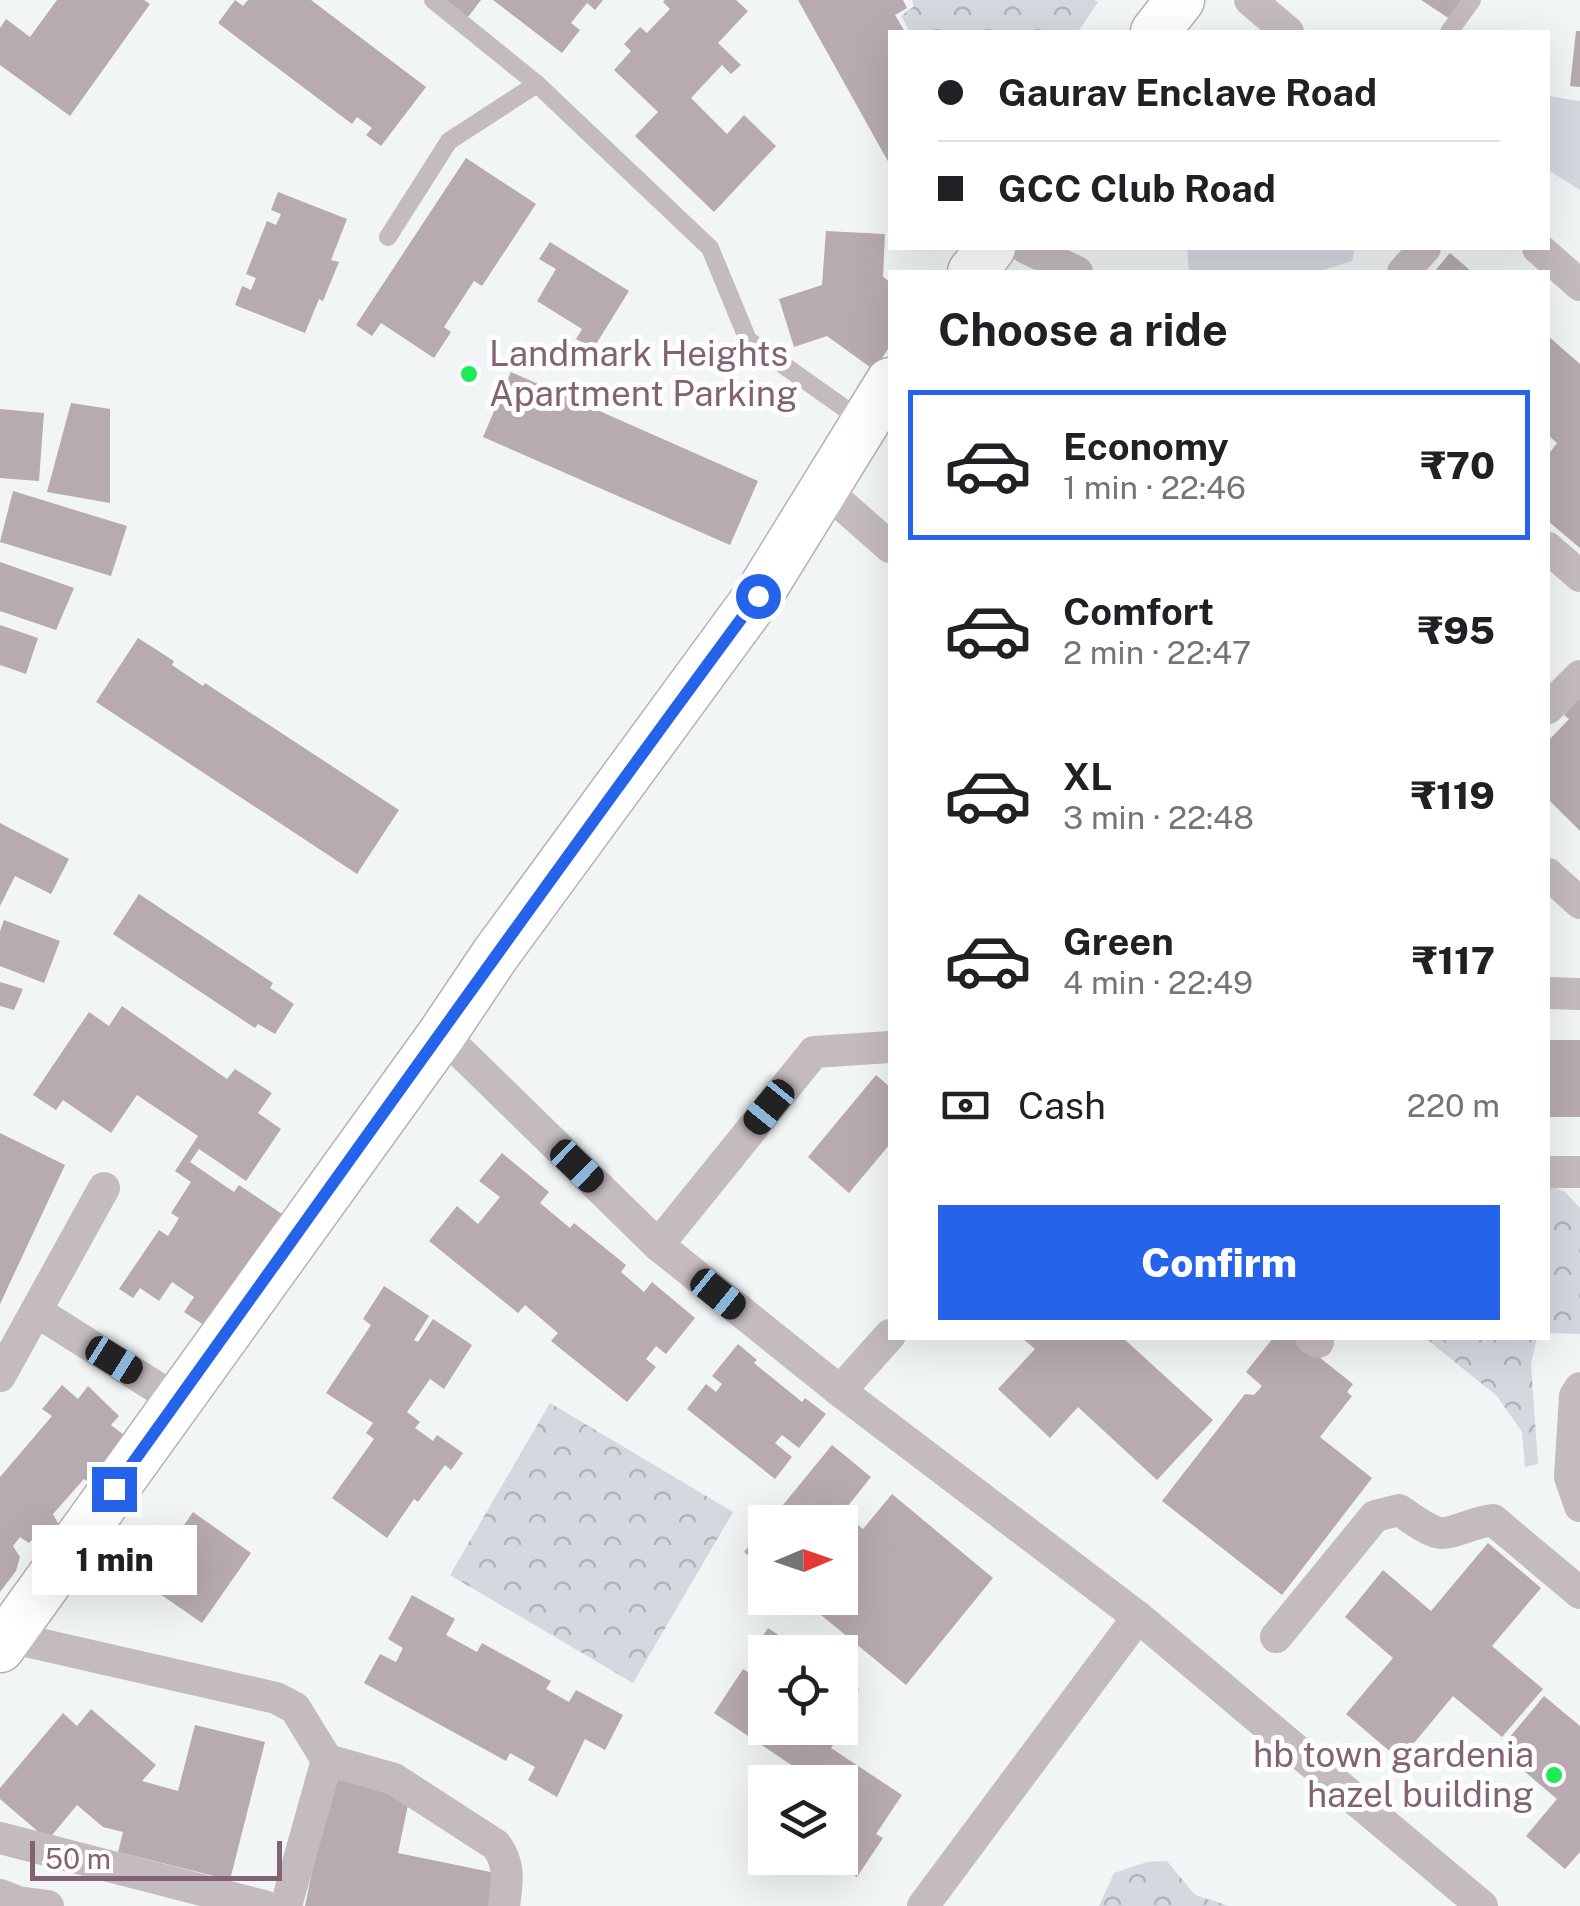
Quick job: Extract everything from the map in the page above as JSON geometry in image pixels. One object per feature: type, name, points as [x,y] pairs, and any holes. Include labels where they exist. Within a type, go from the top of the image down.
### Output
[{"type":"street","points":[[1157,30],[1180,0]]},
{"type":"street","points":[[1250,0],[1286,30]]},
{"type":"street","points":[[974,270],[990,250]]},
{"type":"street","points":[[1030,250],[1072,270]]},
{"type":"street","points":[[1405,270],[1423,250]]},
{"type":"street","points":[[1540,250],[1580,285]]},
{"type":"street","points":[[504,1906],[508,1877],[505,1858],[496,1845],[394,1779],[327,1760],[295,1708],[276,1698],[3,1640],[758,596],[824,490],[877,428],[888,389]]},
{"type":"street","points":[[824,490],[888,545]]},
{"type":"street","points":[[1550,550],[1580,576]]},
{"type":"street","points":[[1550,706],[1580,676]]},
{"type":"street","points":[[1550,876],[1580,903]]},
{"type":"street","points":[[1550,992],[1580,994]]},
{"type":"street","points":[[442,1034],[658,1245],[840,1391],[1138,1617],[1482,1906]]},
{"type":"street","points":[[658,1245],[814,1052],[888,1047]]},
{"type":"street","points":[[1550,1172],[1580,1172]]},
{"type":"street","points":[[0,1376],[104,1188]]},
{"type":"street","points":[[36,1311],[178,1400]]},
{"type":"street","points":[[840,1391],[888,1337]]},
{"type":"street","points":[[1580,1388],[1575,1396],[1570,1477],[1580,1506]]},
{"type":"street","points":[[1276,1638],[1375,1516],[1399,1510],[1436,1532],[1447,1534],[1478,1521],[1493,1520],[1580,1593]]},
{"type":"street","points":[[923,1906],[1138,1617]]},
{"type":"street","points":[[286,1906],[327,1760]]},
{"type":"street","points":[[0,1838],[264,1906]]},
{"type":"street","points":[[0,1895],[48,1906]]},
{"type":"lane","points":[[433,0],[538,84],[710,248],[748,340],[877,428]]},
{"type":"lane","points":[[1450,30],[1472,0]]},
{"type":"lane","points":[[388,237],[449,141],[538,84]]},
{"type":"green space","points":[[912,0],[1098,2],[1079,30],[909,30],[901,16],[914,6]]},
{"type":"green space","points":[[1550,96],[1580,101],[1580,190],[1550,171]]},
{"type":"green space","points":[[1187,250],[1355,250],[1352,261],[1324,270],[1189,270]]},
{"type":"green space","points":[[1550,1185],[1565,1192],[1580,1208],[1580,1334],[1550,1333]]},
{"type":"green space","points":[[1427,1340],[1537,1340],[1531,1364],[1538,1464],[1525,1467],[1522,1432],[1497,1396]]},
{"type":"green space","points":[[550,1403],[733,1512],[633,1683],[450,1575]]},
{"type":"green space","points":[[1167,1861],[1195,1895],[1229,1906],[1099,1906],[1114,1873],[1147,1862]]},
{"type":"building","points":[[57,0],[144,0],[150,4],[70,116],[0,65],[0,28],[6,19],[30,37]]},
{"type":"building","points":[[235,0],[243,6],[248,0],[311,0],[426,87],[381,146],[366,135],[372,128],[357,117],[352,124],[218,23]]},
{"type":"building","points":[[446,0],[481,0],[468,17]]},
{"type":"building","points":[[493,0],[603,0],[595,10],[587,3],[571,23],[580,30],[562,53]]},
{"type":"building","points":[[665,0],[736,0],[748,11],[718,43],[741,65],[731,74],[722,65],[691,98],[727,134],[744,115],[776,146],[714,212],[635,136],[658,112],[614,70],[631,51],[624,44],[640,27],[647,33],[670,9]]},
{"type":"building","points":[[798,0],[903,0],[907,8],[895,15],[904,30],[888,30],[888,161]]},
{"type":"building","points":[[1421,0],[1461,0],[1450,19]]},
{"type":"building","points":[[1576,31],[1580,31],[1580,87],[1570,86]]},
{"type":"building","points":[[466,158],[536,204],[482,286],[474,281],[444,327],[451,332],[434,358],[381,323],[372,336],[356,325]]},
{"type":"building","points":[[278,192],[347,219],[331,260],[339,262],[305,333],[235,305],[242,286],[251,290],[256,278],[246,274],[267,221],[276,225],[281,214],[271,210]]},
{"type":"building","points":[[826,231],[885,234],[883,277],[888,281],[888,349],[874,370],[827,336],[794,347],[779,299],[822,285]]},
{"type":"building","points":[[550,242],[629,291],[593,349],[576,339],[582,329],[537,301],[556,269],[539,259]]},
{"type":"building","points":[[1450,253],[1470,270],[1436,270]]},
{"type":"building","points":[[1550,338],[1580,364],[1580,548],[1550,523],[1550,452],[1557,443],[1550,437]]},
{"type":"building","points":[[511,372],[758,481],[730,545],[483,437]]},
{"type":"building","points":[[71,403],[110,409],[110,503],[47,492]]},
{"type":"building","points":[[0,409],[44,413],[39,481],[0,478]]},
{"type":"building","points":[[13,491],[127,526],[111,576],[0,542]]},
{"type":"building","points":[[0,562],[74,588],[56,630],[0,611]]},
{"type":"building","points":[[0,625],[38,638],[26,674],[0,665]]},
{"type":"building","points":[[138,638],[203,686],[205,683],[399,810],[357,874],[96,702]]},
{"type":"building","points":[[1580,698],[1580,831],[1550,801],[1550,739],[1569,719],[1564,715]]},
{"type":"building","points":[[0,823],[69,859],[51,894],[15,876],[0,906]]},
{"type":"building","points":[[139,894],[273,983],[270,988],[294,1004],[275,1034],[258,1024],[255,1028],[113,934]]},
{"type":"building","points":[[4,920],[60,941],[44,983],[0,966],[0,931]]},
{"type":"building","points":[[0,982],[23,989],[14,1010],[0,1006]]},
{"type":"building","points":[[122,1006],[227,1079],[235,1069],[272,1093],[258,1113],[281,1129],[246,1181],[199,1149],[190,1162],[234,1192],[239,1185],[282,1214],[210,1329],[184,1312],[194,1297],[172,1282],[159,1301],[140,1288],[133,1298],[119,1289],[159,1230],[168,1236],[179,1218],[171,1213],[191,1182],[175,1171],[198,1136],[137,1095],[111,1133],[63,1100],[56,1110],[33,1095],[89,1012],[109,1026]]},
{"type":"building","points":[[1550,1040],[1580,1040],[1580,1117],[1550,1117]]},
{"type":"building","points":[[876,1075],[888,1085],[888,1146],[849,1193],[808,1157]]},
{"type":"building","points":[[0,1133],[65,1165],[0,1304]]},
{"type":"building","points":[[502,1153],[549,1192],[540,1203],[570,1228],[574,1223],[626,1265],[621,1272],[644,1292],[652,1282],[695,1318],[666,1354],[656,1346],[646,1359],[656,1367],[627,1402],[551,1341],[558,1333],[525,1305],[518,1313],[429,1241],[457,1206],[478,1224],[500,1197],[479,1181]]},
{"type":"building","points":[[384,1286],[429,1316],[414,1340],[418,1342],[433,1319],[472,1345],[444,1389],[430,1379],[407,1412],[420,1422],[415,1428],[433,1441],[437,1435],[463,1453],[451,1470],[445,1465],[418,1502],[414,1499],[387,1538],[332,1498],[374,1439],[366,1433],[373,1423],[326,1393],[371,1325],[363,1319]]},
{"type":"building","points":[[1024,1340],[1125,1340],[1213,1420],[1157,1480],[1078,1407],[1050,1438],[998,1389],[1035,1349]]},
{"type":"building","points":[[1271,1340],[1298,1340],[1353,1384],[1347,1392],[1352,1396],[1320,1437],[1372,1478],[1282,1595],[1162,1501],[1245,1394],[1254,1395],[1262,1386],[1246,1372]]},
{"type":"building","points":[[738,1344],[757,1360],[754,1363],[802,1402],[805,1398],[826,1414],[799,1448],[782,1435],[775,1443],[792,1457],[775,1479],[687,1409],[706,1384],[716,1392],[722,1384],[712,1376]]},
{"type":"building","points":[[62,1385],[78,1399],[88,1386],[119,1416],[111,1425],[129,1439],[111,1461],[98,1468],[90,1483],[84,1479],[53,1514],[59,1525],[49,1541],[38,1534],[29,1543],[20,1537],[13,1546],[20,1557],[16,1571],[0,1592],[0,1477],[52,1416],[42,1409]]},
{"type":"building","points":[[832,1445],[871,1477],[849,1505],[783,1505]]},
{"type":"building","points":[[892,1494],[993,1578],[906,1685],[858,1645],[858,1635],[845,1635],[821,1615],[858,1615],[858,1525],[863,1529]]},
{"type":"building","points":[[193,1512],[251,1553],[202,1623],[144,1583]]},
{"type":"building","points":[[1488,1543],[1541,1588],[1492,1646],[1543,1689],[1502,1737],[1453,1696],[1400,1760],[1346,1714],[1393,1658],[1345,1617],[1383,1570],[1431,1611]]},
{"type":"building","points":[[412,1595],[455,1619],[446,1635],[477,1652],[482,1643],[551,1681],[546,1689],[569,1702],[576,1690],[623,1715],[605,1750],[585,1739],[557,1797],[528,1780],[535,1767],[510,1753],[506,1761],[364,1683],[380,1654],[396,1662],[403,1648],[388,1639]]},
{"type":"building","points":[[743,1669],[748,1672],[748,1736],[714,1713]]},
{"type":"building","name":"hb town gardenia hazel building","points":[[1544,1696],[1580,1726],[1580,1852],[1565,1869],[1526,1836],[1557,1799],[1499,1750]]},
{"type":"building","points":[[91,1709],[156,1765],[142,1781],[178,1791],[195,1725],[265,1742],[230,1880],[118,1852],[123,1832],[103,1827],[77,1805],[48,1840],[0,1799],[0,1788],[63,1713],[77,1726]]},
{"type":"building","points":[[761,1745],[833,1745],[831,1748],[857,1765],[791,1765]]},
{"type":"building","points":[[858,1766],[902,1795],[876,1834],[883,1838],[857,1877],[854,1875],[858,1875]]},
{"type":"building","points":[[332,1774],[411,1790],[398,1853],[500,1874],[494,1906],[305,1906]]},
{"type":"place","name":"Landmark Heights Apartment Parking","points":[[469,374]]},
{"type":"place","name":"hb town gardenia hazel building","points":[[1554,1775]]},
{"type":"route","points":[[114,1489],[495,955],[758,596]]}]
